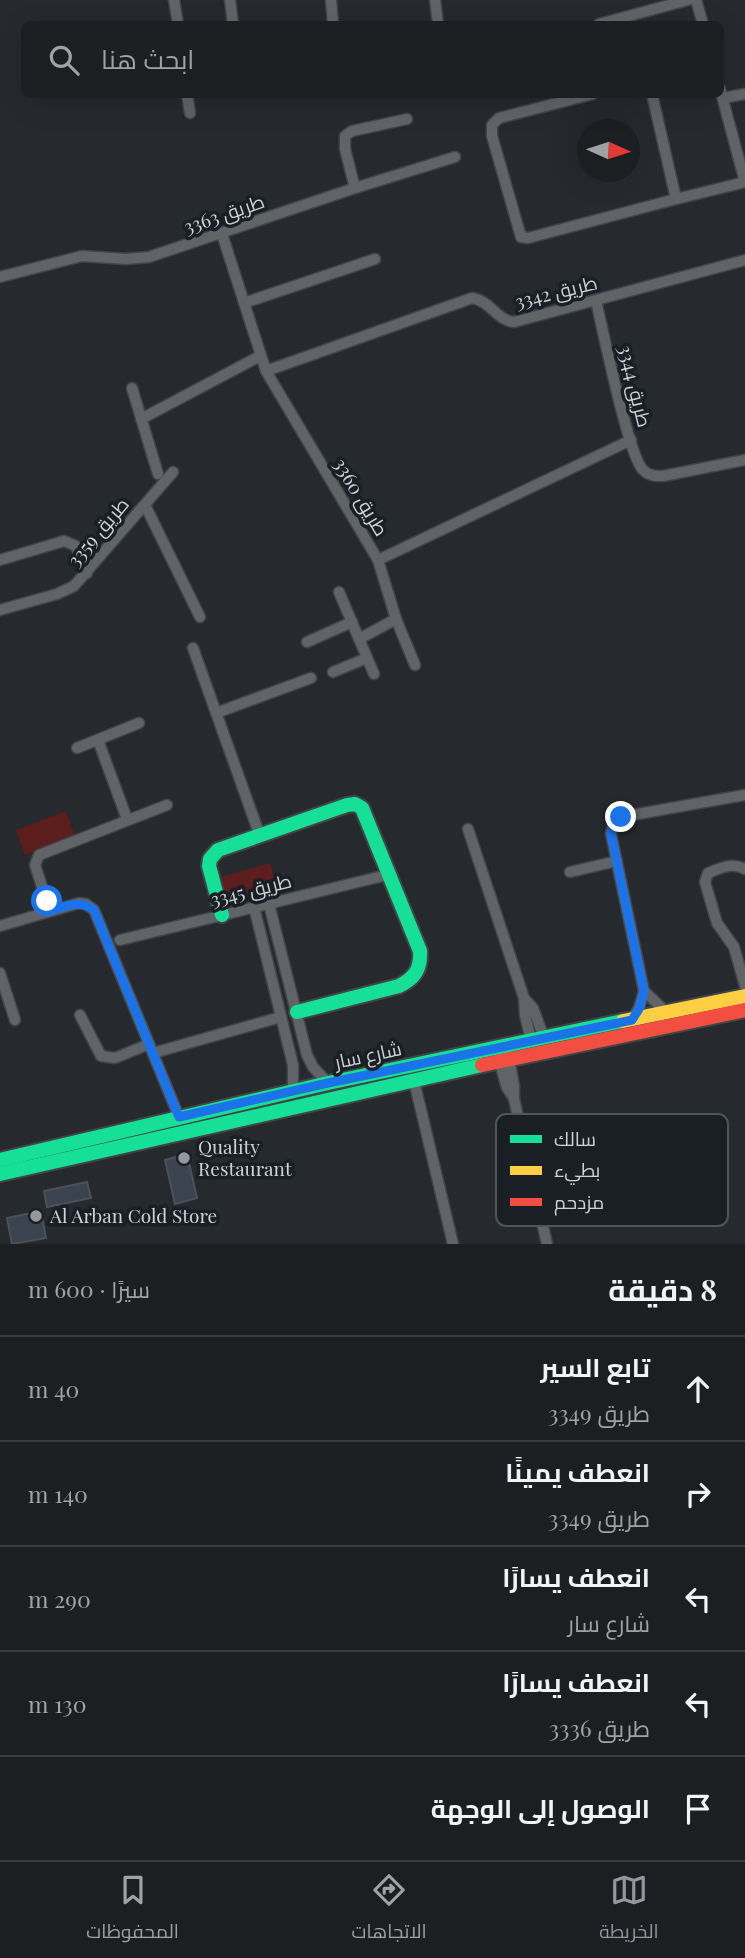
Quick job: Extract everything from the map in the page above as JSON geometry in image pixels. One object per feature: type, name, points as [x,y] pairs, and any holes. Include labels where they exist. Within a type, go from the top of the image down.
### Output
[{"type":"street","points":[[174,0],[177,21]]},
{"type":"street","points":[[230,0],[233,21]]},
{"type":"street","points":[[331,0],[334,21]]},
{"type":"street","points":[[435,0],[438,21]]},
{"type":"street","points":[[610,21],[688,0]]},
{"type":"street","points":[[696,0],[702,21]]},
{"type":"street","points":[[724,94],[745,94]]},
{"type":"street","points":[[188,98],[190,113]]},
{"type":"street","points":[[577,98],[499,118],[492,125],[492,136],[518,234],[525,239],[745,182],[723,98]]},
{"type":"street","points":[[653,98],[676,199]]},
{"type":"street","points":[[355,188],[345,149],[345,136],[352,131],[407,120]]},
{"type":"street","name":"طريق 3363","points":[[0,277],[82,256],[138,260],[455,157]]},
{"type":"street","name":"طريق 3360","points":[[222,234],[266,371],[377,560],[631,440]]},
{"type":"street","points":[[244,303],[375,259]]},
{"type":"street","name":"طريق 3342","points":[[266,371],[472,298],[481,299],[500,317],[514,322],[745,260]]},
{"type":"street","name":"طريق 3344","points":[[596,301],[631,440],[641,468],[650,475],[663,476],[745,460]]},
{"type":"street","points":[[141,419],[261,356]]},
{"type":"street","points":[[132,388],[158,474]]},
{"type":"street","name":"طريق 3359","points":[[0,610],[66,591],[81,580],[173,472]]},
{"type":"street","name":"طريق 3359","points":[[145,505],[200,617]]},
{"type":"street","points":[[0,560],[64,541],[76,546],[87,573]]},
{"type":"street","points":[[377,560],[396,619],[415,665]]},
{"type":"street","points":[[339,592],[374,674]]},
{"type":"street","points":[[359,639],[396,619]]},
{"type":"street","points":[[307,642],[352,622]]},
{"type":"street","points":[[193,648],[260,836]]},
{"type":"street","points":[[333,673],[367,658]]},
{"type":"street","points":[[216,713],[311,678]]},
{"type":"street","points":[[77,748],[139,723]]},
{"type":"street","points":[[97,740],[127,819]]},
{"type":"street","points":[[632,1020],[639,1009],[644,991],[611,829],[621,817],[745,795]]},
{"type":"street","points":[[80,1015],[101,1056],[115,1058],[399,986],[410,982],[421,962],[420,951],[366,814],[355,804],[218,850],[210,859],[210,872],[222,915]]},
{"type":"street","points":[[50,911],[35,865],[39,855],[167,805]]},
{"type":"street","points":[[468,830],[524,998],[533,1008],[537,1039]]},
{"type":"street","points":[[570,872],[617,861]]},
{"type":"street","points":[[745,869],[737,865],[726,866],[708,873],[705,882],[717,923],[734,947],[745,986]]},
{"type":"street","name":"طريق 3345","points":[[120,940],[391,874]]},
{"type":"street","points":[[0,926],[79,903],[94,910],[179,1117]]},
{"type":"street","points":[[269,904],[309,1059],[328,1083]]},
{"type":"street","points":[[254,907],[293,1065],[293,1092]]},
{"type":"street","points":[[0,973],[15,1020]]},
{"type":"street","points":[[644,991],[667,1013]]},
{"type":"street","name":"شارع سار","points":[[0,1174],[414,1081],[537,1039],[745,996]]},
{"type":"street","name":"شارع سار","points":[[0,1160],[328,1083],[745,1010]]},
{"type":"street","points":[[281,1017],[297,1013]]},
{"type":"street","points":[[502,1053],[517,1114]]},
{"type":"street","points":[[414,1081],[453,1244]]},
{"type":"street","points":[[543,1226],[547,1244]]},
{"type":"shaded area","points":[[66,811],[75,836],[25,855],[16,830]]},
{"type":"shaded area","points":[[270,863],[278,890],[225,906],[217,878]]},
{"type":"building","points":[[187,1154],[197,1198],[175,1204],[165,1160]]},
{"type":"building","points":[[87,1182],[91,1198],[47,1207],[44,1191]]},
{"type":"building","points":[[41,1211],[46,1238],[12,1244],[7,1218]]},
{"type":"traffic: fast","points":[[222,915],[209,866],[210,859],[218,850],[347,805],[355,804],[362,808],[420,951],[418,968],[409,980],[399,986],[297,1012]]},
{"type":"traffic: fast","points":[[0,1160],[328,1083],[623,1021]]},
{"type":"traffic: fast","points":[[0,1174],[482,1065]]},
{"type":"traffic: slow","points":[[623,1021],[745,996]]},
{"type":"traffic: jam","points":[[482,1065],[745,1010]]},
{"type":"place","name":"Quality Restaurant","points":[[184,1158]]},
{"type":"place","name":"Al Arban Cold Store","points":[[36,1216]]},
{"type":"route","points":[[47,901],[50,911],[79,903],[94,910],[179,1117],[632,1020],[639,1009],[644,991],[611,834],[613,824],[621,817]]}]
